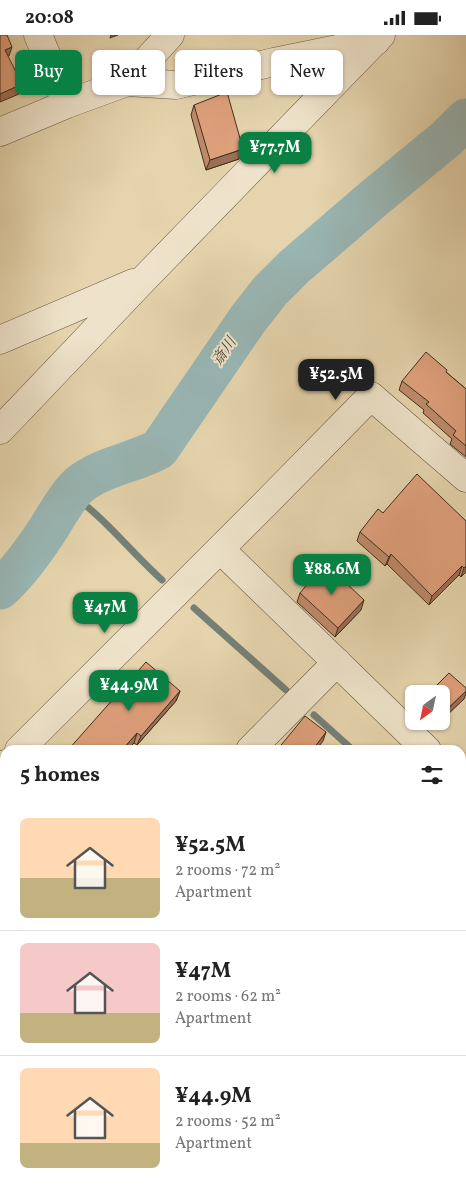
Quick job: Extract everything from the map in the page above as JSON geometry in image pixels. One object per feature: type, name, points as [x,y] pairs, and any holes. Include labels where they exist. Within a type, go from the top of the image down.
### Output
[{"type":"street","points":[[38,35],[67,105]]},
{"type":"street","points":[[156,50],[170,35]]},
{"type":"street","points":[[165,84],[176,85],[378,38]]},
{"type":"street","points":[[0,431],[144,279],[378,38]]},
{"type":"street","points":[[0,131],[93,95]]},
{"type":"street","points":[[0,340],[144,279]]},
{"type":"street","points":[[24,745],[370,396],[466,478]]},
{"type":"street","points":[[220,549],[422,745]]},
{"type":"street","points":[[255,745],[337,662]]},
{"type":"building","points":[[0,35],[7,35],[12,47],[5,50],[15,70],[15,87],[0,94]]},
{"type":"building","points":[[219,95],[228,95],[243,149],[210,160],[194,105]]},
{"type":"building","points":[[426,352],[466,389],[466,446],[453,435],[456,431],[426,404],[429,402],[402,381]]},
{"type":"building","points":[[417,474],[466,521],[466,566],[464,568],[462,566],[432,596],[391,554],[389,557],[360,532],[378,509],[383,513]]},
{"type":"building","points":[[325,563],[364,600],[338,628],[300,593]]},
{"type":"building","points":[[146,662],[180,691],[141,736],[137,733],[126,745],[72,745]]},
{"type":"building","points":[[449,673],[466,688],[466,691],[450,706],[450,685],[437,685]]},
{"type":"building","points":[[305,716],[326,732],[316,745],[281,745]]},
{"type":"waterway","name":"斎川","points":[[0,589],[27,559],[67,499],[79,485],[98,473],[159,449],[248,319],[270,291],[294,267],[447,138],[466,119]]},
{"type":"waterway","points":[[71,494],[107,524],[162,580]]},
{"type":"waterway","points":[[194,608],[286,690]]},
{"type":"waterway","points":[[314,715],[347,745]]}]
